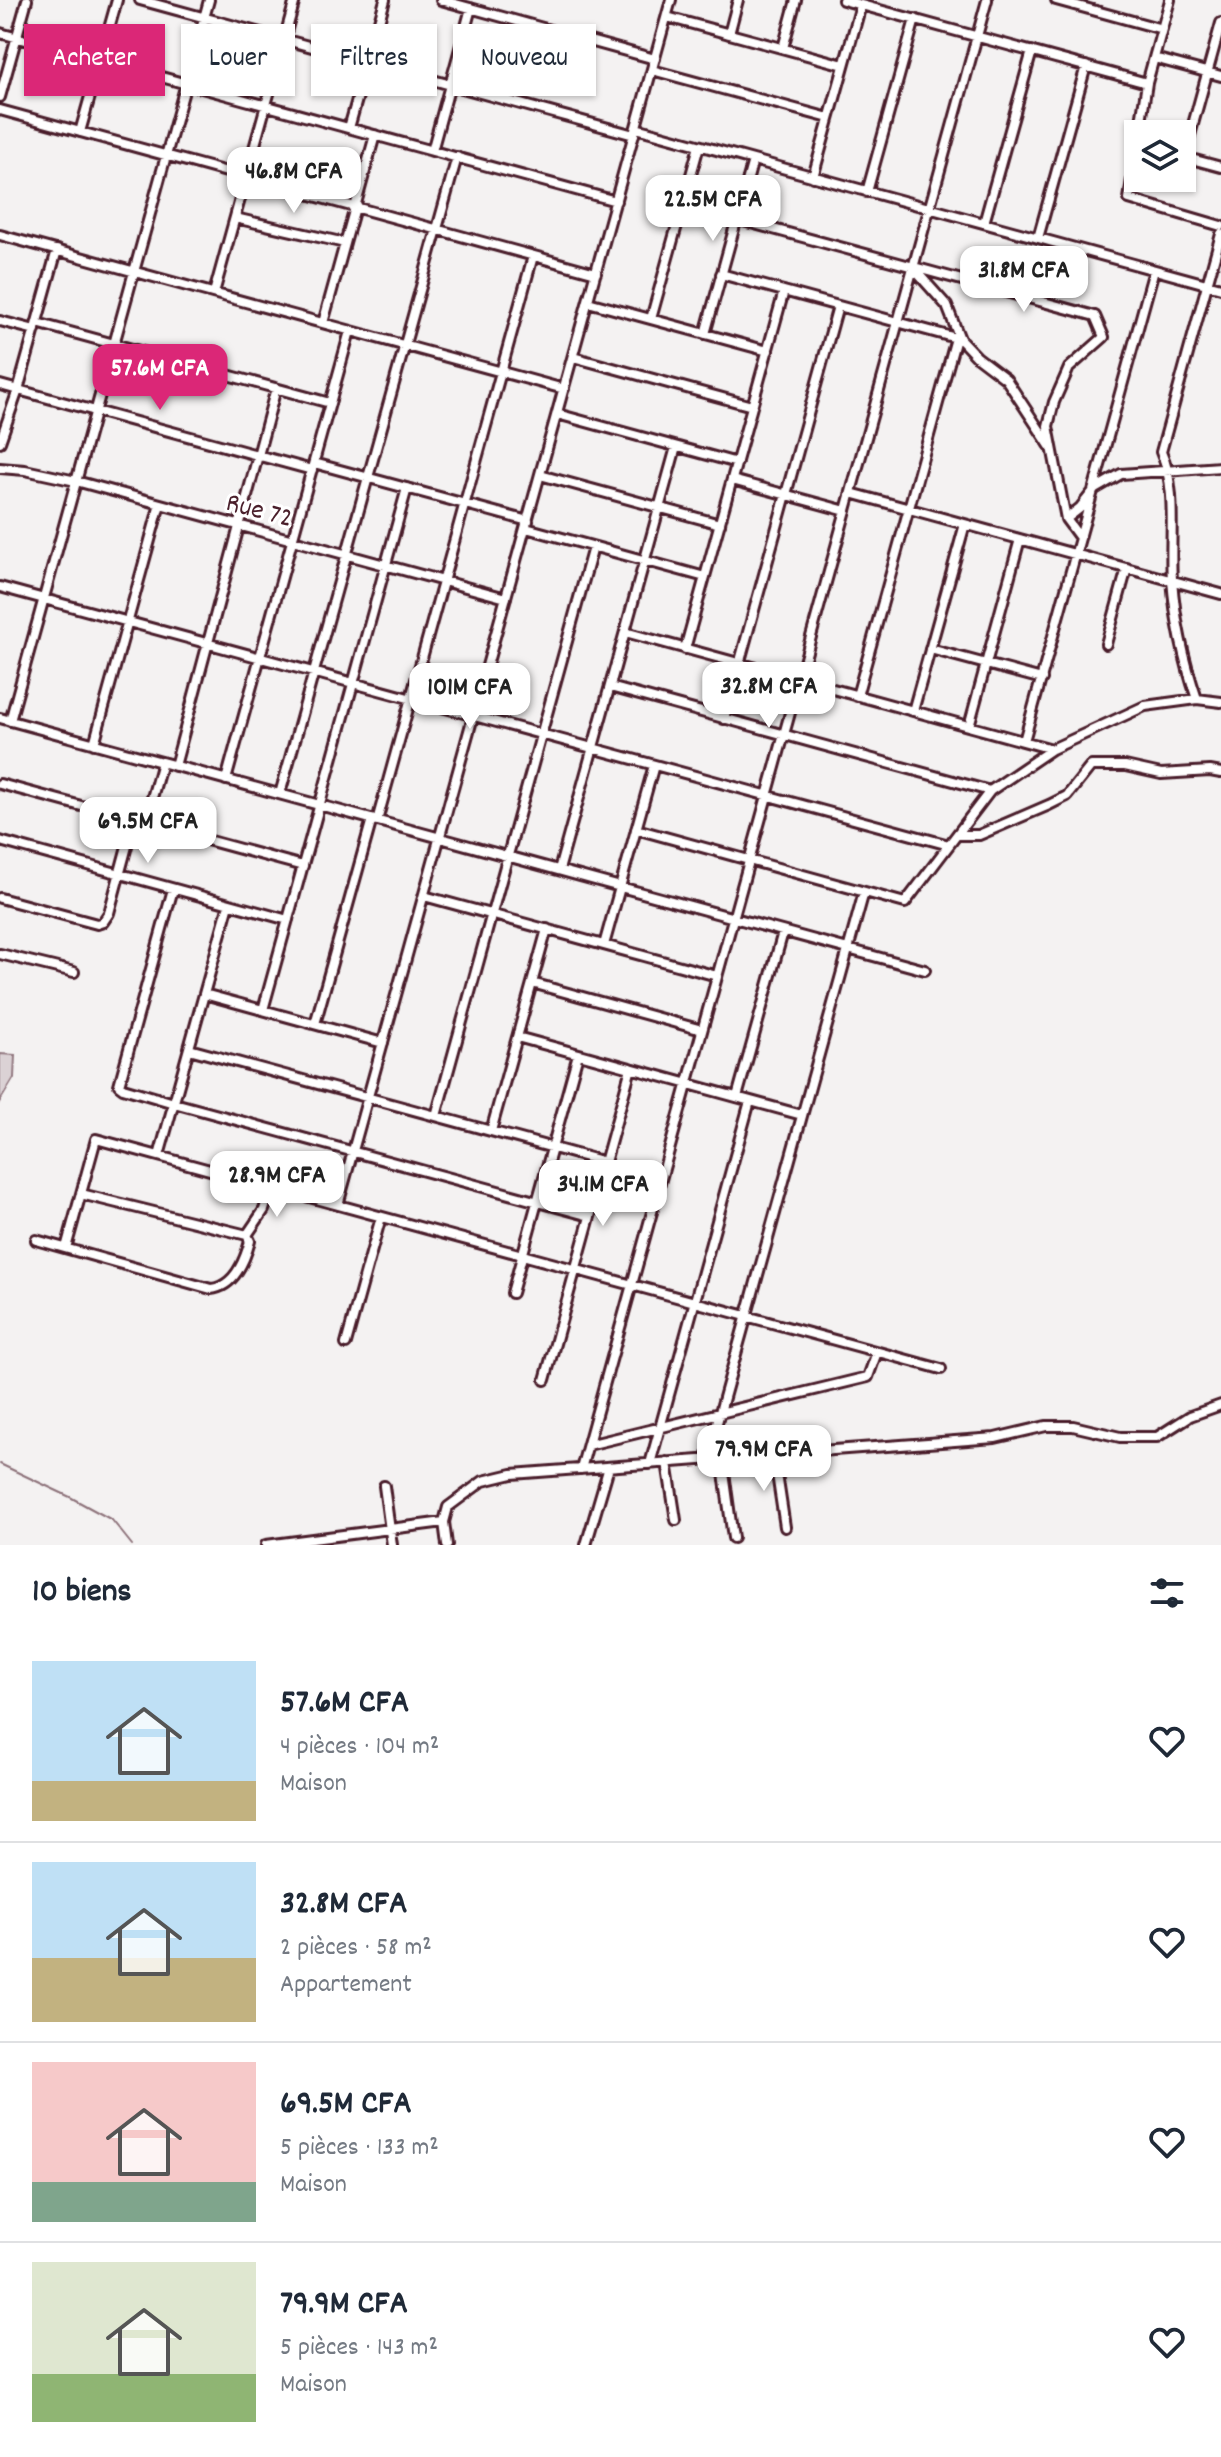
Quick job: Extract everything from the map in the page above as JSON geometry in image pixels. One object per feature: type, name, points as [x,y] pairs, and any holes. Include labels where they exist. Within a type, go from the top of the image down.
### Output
[{"type":"street","points":[[0,97],[27,0]]},
{"type":"street","points":[[110,24],[117,0]]},
{"type":"street","points":[[140,0],[230,24]]},
{"type":"street","points":[[202,24],[209,0]]},
{"type":"street","points":[[289,24],[295,0]]},
{"type":"street","points":[[378,24],[385,0]]},
{"type":"street","points":[[441,0],[655,59]]},
{"type":"street","points":[[338,1205],[671,0]]},
{"type":"street","points":[[729,34],[738,0]]},
{"type":"street","points":[[783,48],[796,0]]},
{"type":"street","points":[[843,0],[1147,83]]},
{"type":"street","points":[[581,1469],[987,0]]},
{"type":"street","points":[[1056,0],[1162,29]]},
{"type":"street","points":[[1141,120],[1147,83],[1170,0]]},
{"type":"street","points":[[813,177],[861,5]]},
{"type":"street","points":[[432,151],[471,8]]},
{"type":"street","points":[[667,17],[844,65]]},
{"type":"street","points":[[867,192],[915,19]]},
{"type":"street","points":[[1221,23],[1184,157],[1221,167]]},
{"type":"street","points":[[0,33],[24,39]]},
{"type":"street","points":[[984,223],[1032,51]]},
{"type":"street","points":[[1154,58],[1221,76]]},
{"type":"street","points":[[1038,238],[1086,66]]},
{"type":"street","points":[[652,70],[829,118]]},
{"type":"street","points":[[437,81],[753,160],[1221,288]]},
{"type":"street","points":[[80,132],[90,96]]},
{"type":"street","points":[[182,96],[43,598],[5,719],[925,970]]},
{"type":"street","points":[[233,96],[616,201]]},
{"type":"street","points":[[214,293],[269,96]]},
{"type":"street","points":[[349,128],[358,96]]},
{"type":"street","points":[[0,110],[596,273]]},
{"type":"street","points":[[323,323],[375,135]]},
{"type":"street","points":[[651,319],[699,146]]},
{"type":"street","points":[[280,794],[457,157]]},
{"type":"street","points":[[705,334],[753,160]]},
{"type":"street","points":[[1130,192],[1129,199],[1221,226]]},
{"type":"street","points":[[235,218],[345,243]]},
{"type":"street","points":[[736,219],[1095,316],[1104,337],[1069,368],[1054,402],[1048,426],[1066,519],[1080,538]]},
{"type":"street","points":[[1197,699],[1184,659],[1172,581],[1169,471],[1161,452],[1221,234]]},
{"type":"street","points":[[0,235],[564,389]]},
{"type":"street","points":[[0,442],[18,390],[57,250]]},
{"type":"street","points":[[315,1024],[411,699],[533,256]]},
{"type":"street","points":[[913,267],[947,306],[960,339],[977,357],[1006,379],[1055,453]]},
{"type":"street","points":[[1024,741],[1154,270]]},
{"type":"street","points":[[721,274],[956,338],[857,696]]},
{"type":"street","points":[[685,649],[784,291]]},
{"type":"street","points":[[588,302],[768,351]]},
{"type":"street","points":[[724,719],[838,306]]},
{"type":"street","points":[[0,321],[114,344],[330,403]]},
{"type":"street","points":[[226,780],[350,331]]},
{"type":"street","points":[[573,357],[752,406]]},
{"type":"street","points":[[0,385],[258,455],[368,477],[465,504],[593,547],[705,577]]},
{"type":"street","points":[[175,766],[276,388]]},
{"type":"street","points":[[557,414],[737,463]]},
{"type":"street","points":[[559,870],[676,447]]},
{"type":"street","points":[[1066,519],[1080,508],[1095,489],[1121,474],[1221,467]]},
{"type":"street","name":"Rue 72","points":[[0,468],[76,481],[506,598]]},
{"type":"street","points":[[540,475],[720,524]]},
{"type":"street","points":[[732,480],[846,511]]},
{"type":"street","points":[[263,1010],[407,488]]},
{"type":"street","points":[[851,493],[1221,594]]},
{"type":"street","points":[[94,744],[160,504]]},
{"type":"street","points":[[913,711],[965,524]]},
{"type":"street","points":[[969,726],[1020,539]]},
{"type":"street","points":[[436,1116],[593,547]]},
{"type":"street","points":[[1106,644],[1127,568]]},
{"type":"street","points":[[0,587],[949,845]]},
{"type":"street","points":[[625,632],[1052,749]]},
{"type":"street","points":[[930,649],[1042,679]]},
{"type":"street","points":[[610,687],[990,791]]},
{"type":"street","points":[[636,829],[905,903],[990,791],[1052,749],[1145,706],[1197,699],[1221,702]]},
{"type":"street","points":[[145,823],[162,762]]},
{"type":"street","points":[[604,945],[654,765]]},
{"type":"street","points":[[957,835],[979,835],[1058,801],[1067,796],[1091,766],[1125,766],[1161,774],[1196,771],[1221,773]]},
{"type":"street","points":[[0,784],[303,866]]},
{"type":"street","points":[[0,898],[97,924],[103,922],[109,913],[134,820]]},
{"type":"street","points":[[0,841],[288,920]]},
{"type":"street","points":[[173,889],[119,1085],[174,1103],[590,1216]]},
{"type":"street","points":[[707,1459],[864,892]]},
{"type":"street","points":[[424,896],[717,976]]},
{"type":"street","points":[[159,1156],[229,904]]},
{"type":"street","points":[[491,1131],[547,929]]},
{"type":"street","points":[[737,1097],[783,932]]},
{"type":"street","points":[[0,954],[74,972]]},
{"type":"street","points":[[532,983],[702,1030]]},
{"type":"street","points":[[204,994],[383,1043]]},
{"type":"street","points":[[517,1037],[802,1115]]},
{"type":"street","points":[[189,1049],[605,1162]]},
{"type":"street","points":[[512,1293],[578,1054]]},
{"type":"street","points":[[545,1380],[631,1068]]},
{"type":"street","points":[[650,1464],[750,1101]]},
{"type":"street","points":[[66,1248],[96,1139],[941,1369]]},
{"type":"street","points":[[247,1235],[264,1210],[271,1187]]},
{"type":"street","points":[[36,1240],[211,1289],[231,1280],[247,1253],[250,1241],[247,1235],[81,1194]]},
{"type":"street","points":[[346,1344],[381,1217]]},
{"type":"street","points":[[588,1445],[868,1377],[877,1352]]},
{"type":"street","points":[[447,1545],[444,1522],[448,1507],[483,1481],[512,1474],[995,1438],[1046,1426],[1073,1426],[1144,1439],[1157,1437],[1190,1416],[1221,1405]]},
{"type":"street","points":[[774,1454],[785,1527]]},
{"type":"street","points":[[722,1458],[733,1538]]},
{"type":"street","points":[[667,1462],[676,1520]]},
{"type":"street","points":[[586,1545],[609,1467]]},
{"type":"street","points":[[384,1486],[392,1545]]},
{"type":"street","points":[[266,1545],[444,1522]]},
{"type":"shaded area","points":[[0,1054],[15,1055],[14,1078],[0,1101]]},
{"type":"waterway","points":[[0,1464],[112,1520],[132,1545]]}]
